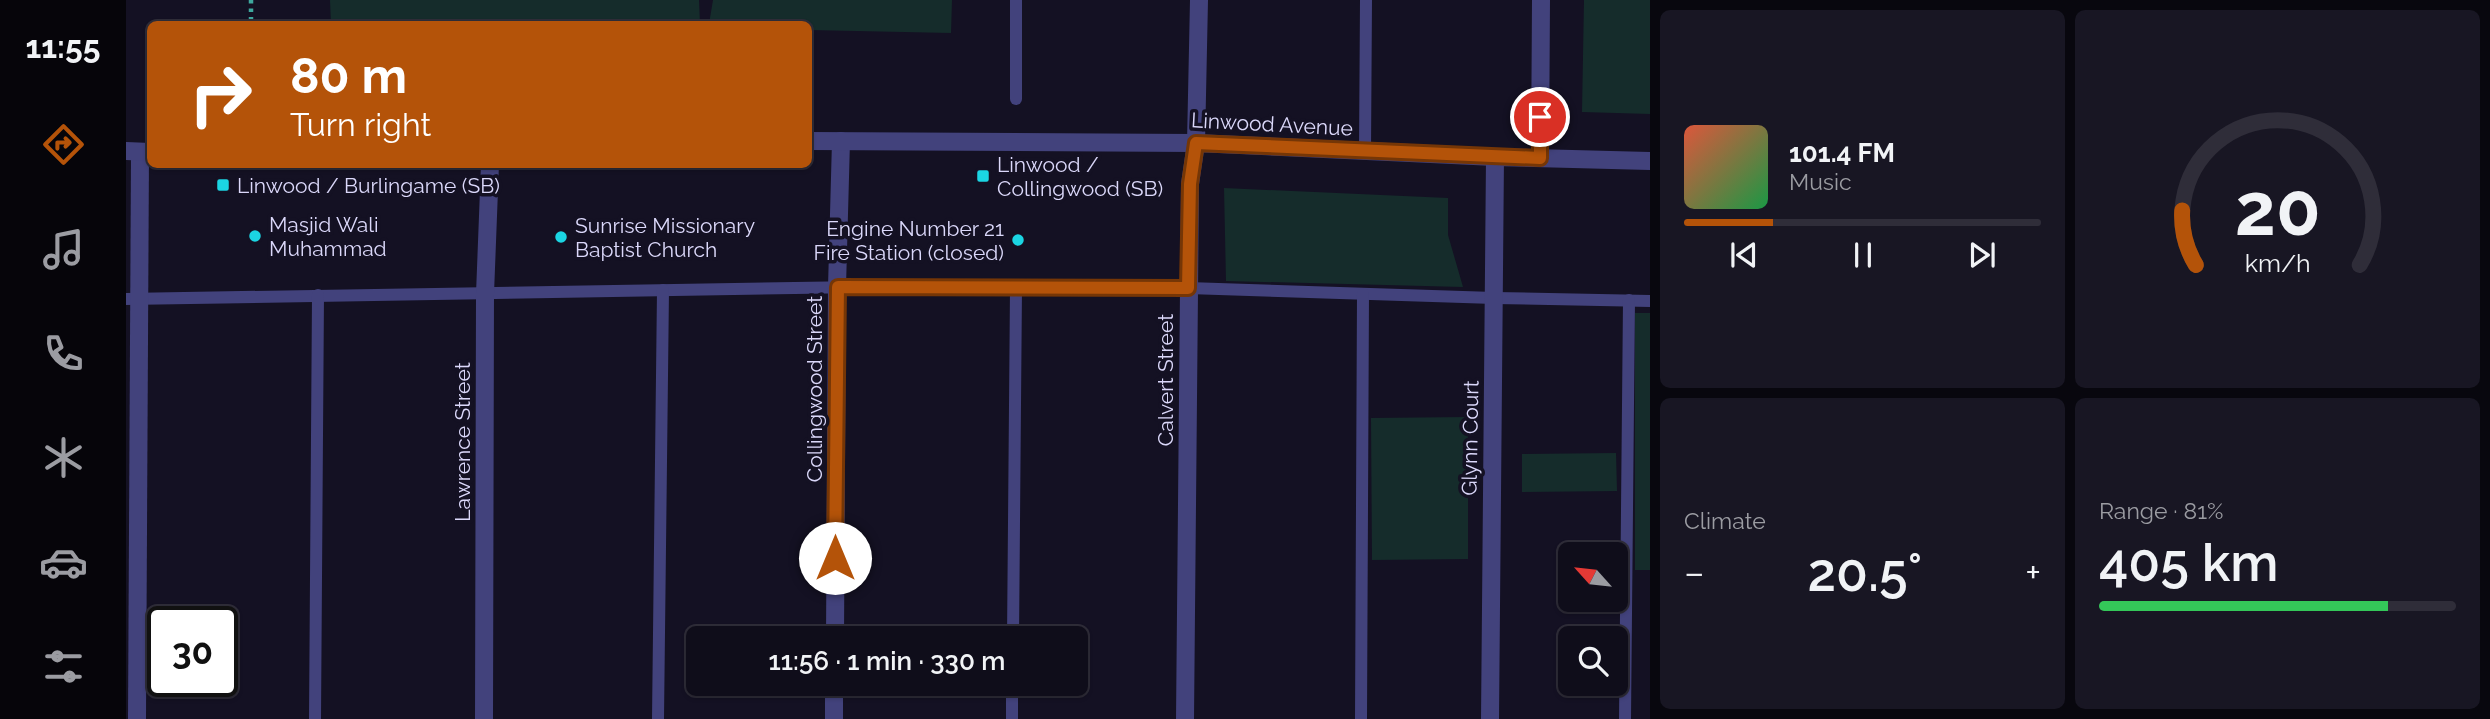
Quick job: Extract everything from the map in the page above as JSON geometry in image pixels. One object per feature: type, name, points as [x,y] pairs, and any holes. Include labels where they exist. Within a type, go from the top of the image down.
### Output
[{"type":"street","name":"Calvert Street","points":[[1185,719],[1190,184],[1196,143],[1199,0]]},
{"type":"street","points":[[1540,158],[1541,0]]},
{"type":"street","name":"Linwood Avenue","points":[[812,141],[1196,143],[1494,157],[1650,161]]},
{"type":"street","name":"Collingwood Street","points":[[835,626],[841,141]]},
{"type":"street","points":[[137,719],[133,299],[139,151]]},
{"type":"street","name":"Glynn Court","points":[[1490,719],[1494,157]]},
{"type":"street","name":"Lawrence Street","points":[[484,719],[485,294],[489,168]]},
{"type":"street","points":[[834,696],[834,719]]},
{"type":"lane","points":[[1016,0],[1016,99]]},
{"type":"lane","points":[[1365,151],[1366,0]]},
{"type":"lane","points":[[133,299],[838,287],[1188,288],[1650,301]]},
{"type":"lane","points":[[1013,626],[1016,288]]},
{"type":"lane","points":[[658,719],[663,290]]},
{"type":"lane","points":[[1360,719],[1363,294]]},
{"type":"lane","points":[[315,719],[318,295]]},
{"type":"lane","points":[[1625,719],[1629,300]]},
{"type":"lane","points":[[1012,696],[1012,719]]},
{"type":"path","points":[[251,0],[251,21]]},
{"type":"green space","points":[[330,0],[699,0],[700,21],[331,21]]},
{"type":"green space","points":[[713,0],[952,0],[951,33],[812,30],[812,21],[710,21]]},
{"type":"green space","points":[[1584,0],[1650,0],[1650,114],[1582,112]]},
{"type":"green space","points":[[1224,188],[1448,198],[1448,235],[1463,287],[1226,281]]},
{"type":"green space","points":[[1635,313],[1650,313],[1650,570],[1635,570]]},
{"type":"green space","points":[[1468,417],[1468,559],[1372,560],[1371,418]]},
{"type":"green space","points":[[1616,453],[1617,491],[1522,492],[1522,454]]},
{"type":"place","name":"Linwood / Collingwood (SB)","points":[[983,176]]},
{"type":"place","name":"Linwood / Burlingame (SB)","points":[[223,185]]},
{"type":"place","name":"Masjid Wali Muhammad","points":[[255,236]]},
{"type":"place","name":"Sunrise Missionary Baptist Church","points":[[561,237]]},
{"type":"place","name":"Engine Number 21 Fire Station (closed)","points":[[1018,240]]},
{"type":"route","points":[[835,558],[838,287],[1188,288],[1190,184],[1196,143],[1540,158],[1540,117]]}]
